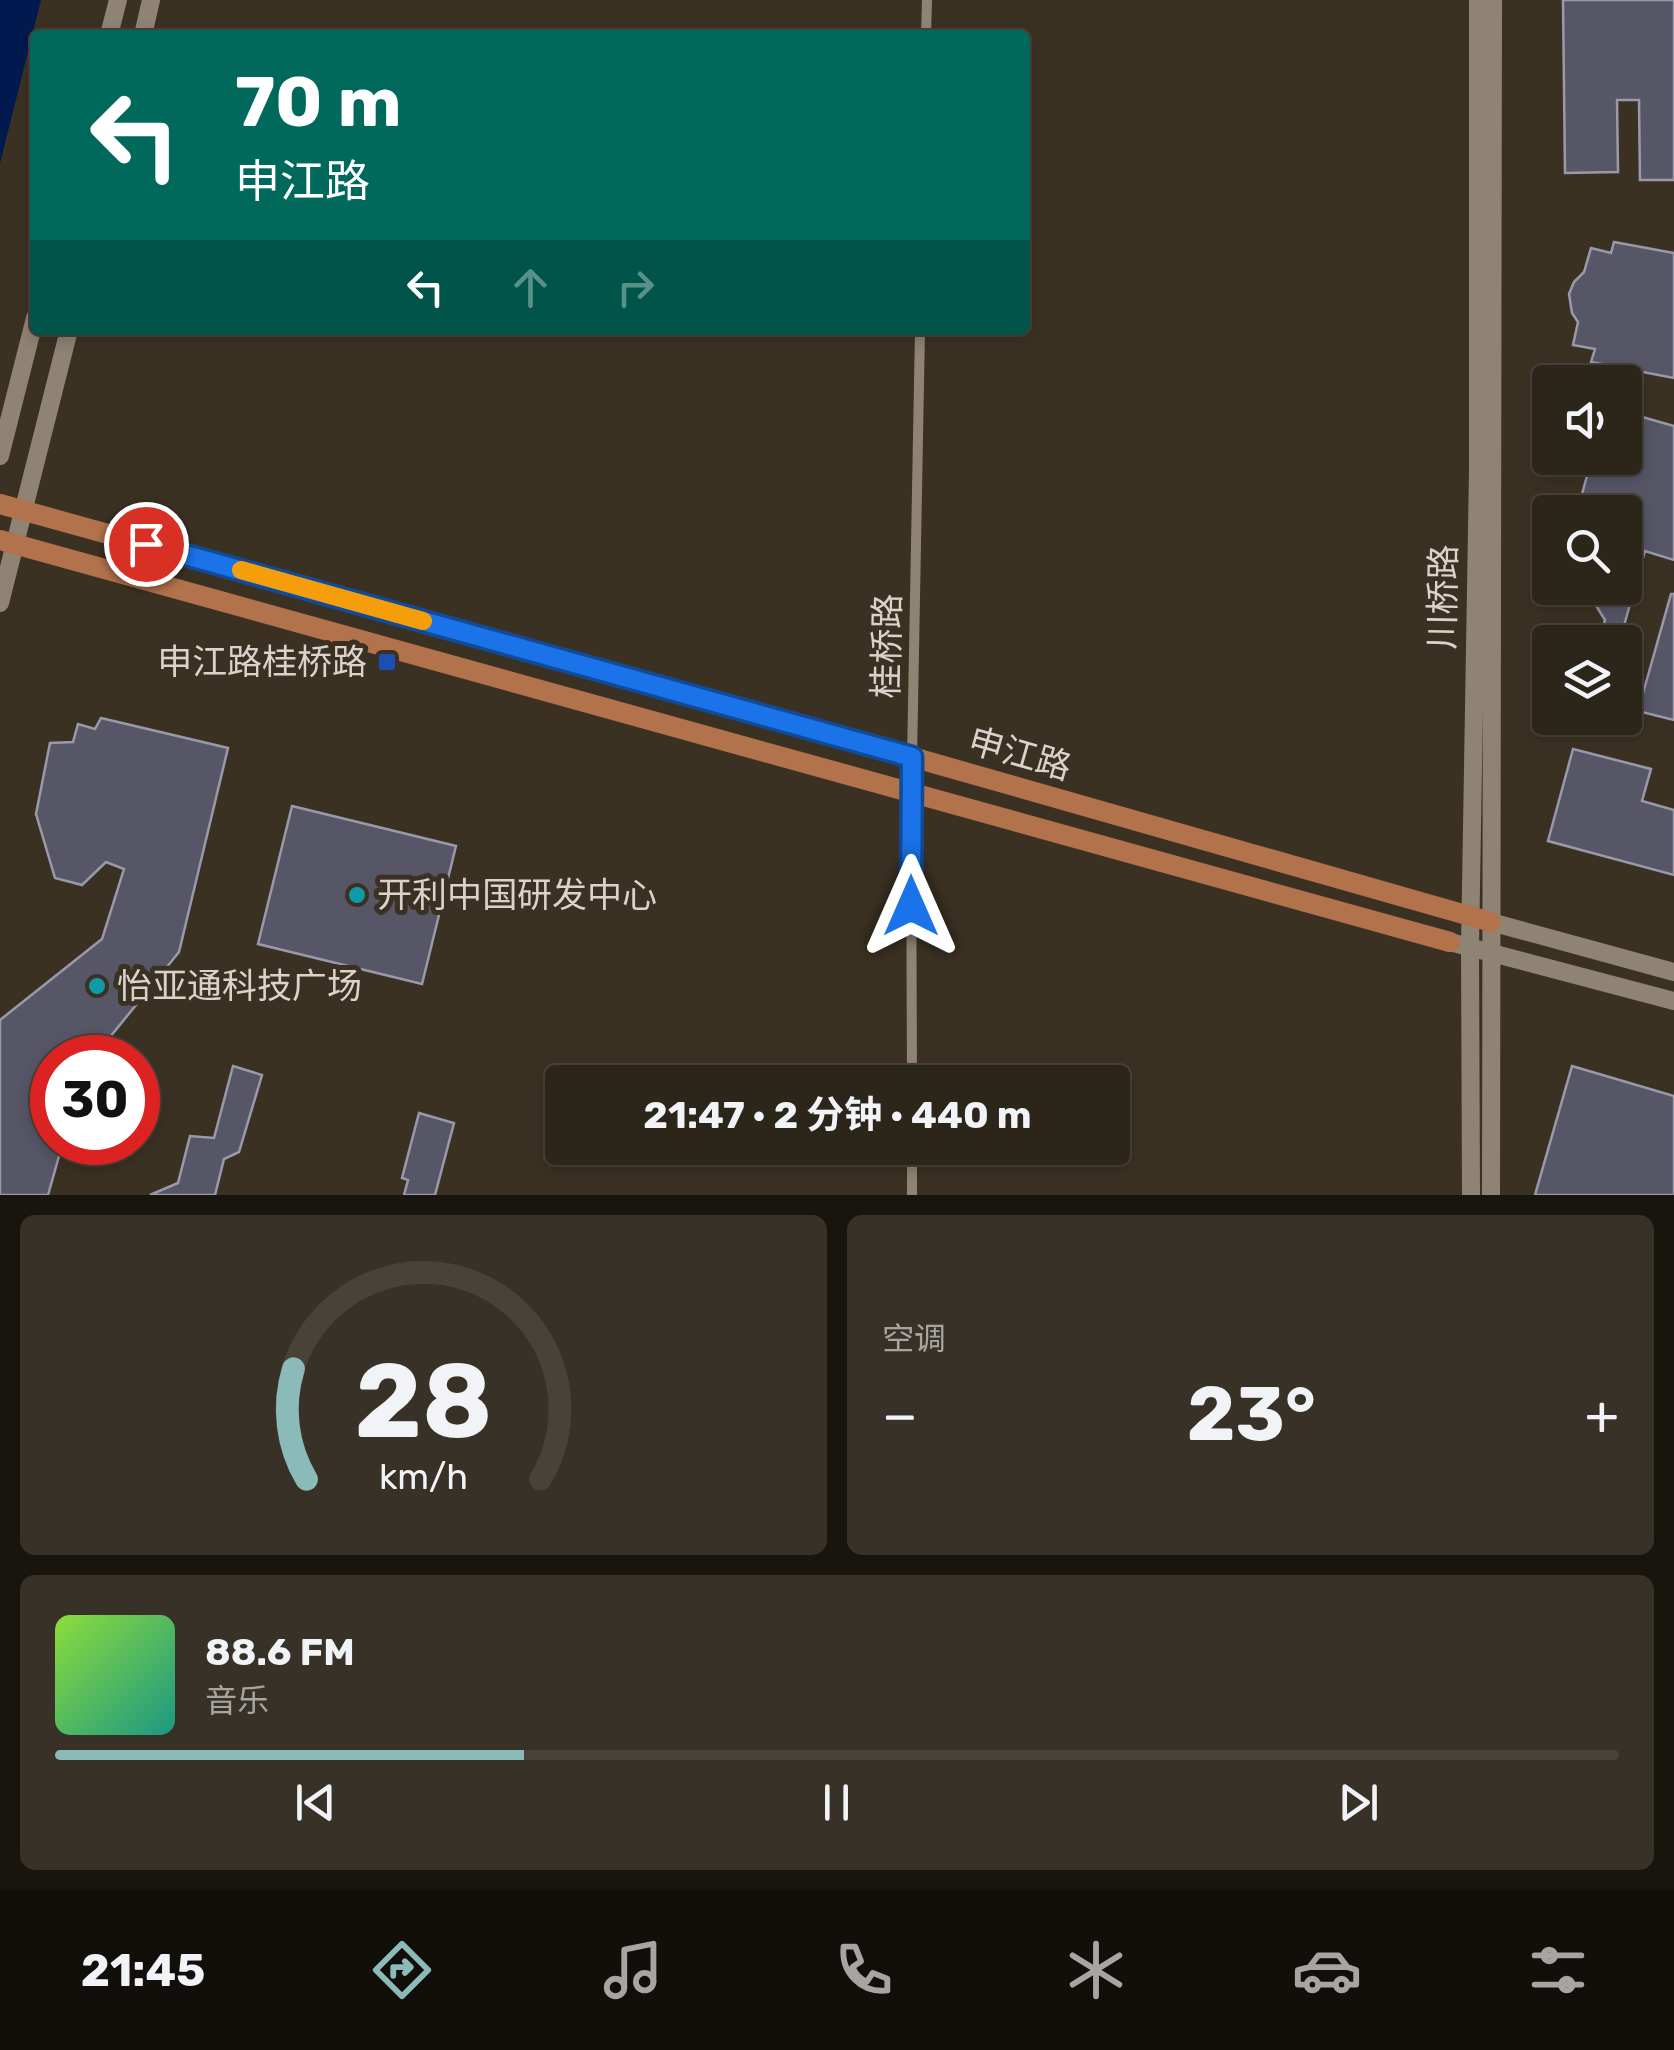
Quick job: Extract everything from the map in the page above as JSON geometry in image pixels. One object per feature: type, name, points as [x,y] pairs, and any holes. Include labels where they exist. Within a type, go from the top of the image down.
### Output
[{"type":"main road","name":"申江路","points":[[0,504],[1481,918]]},
{"type":"main road","name":"申江路","points":[[8,542],[1460,944]]},
{"type":"street","points":[[110,30],[118,0]]},
{"type":"street","points":[[143,30],[151,0]]},
{"type":"street","points":[[926,30],[927,0]]},
{"type":"street","name":"川桥路","points":[[1478,0],[1481,918],[1490,954],[1492,1195]]},
{"type":"street","name":"川桥路","points":[[1471,1195],[1460,944],[1481,918],[1493,0]]},
{"type":"street","points":[[0,456],[31,335]]},
{"type":"street","points":[[0,603],[8,542],[24,510],[68,335]]},
{"type":"street","name":"桂桥路","points":[[912,1065],[911,794],[920,335]]},
{"type":"street","name":"申江路","points":[[1481,918],[1674,972]]},
{"type":"street","name":"申江路","points":[[1460,944],[1674,1001]]},
{"type":"street","points":[[912,1165],[912,1195]]},
{"type":"water","points":[[0,0],[41,0],[33,30],[30,30],[30,44],[0,163]]},
{"type":"building","points":[[1563,0],[1674,0],[1674,180],[1640,180],[1639,100],[1617,100],[1618,172],[1565,173]]},
{"type":"building","points":[[1614,242],[1674,253],[1674,378],[1642,372],[1642,365],[1591,362],[1595,349],[1573,345],[1578,322],[1569,294],[1584,272],[1591,248],[1611,253]]},
{"type":"building","points":[[1642,417],[1674,426],[1674,560],[1645,551],[1642,562],[1642,495],[1582,495],[1587,475],[1642,475]]},
{"type":"building","points":[[1674,594],[1674,720],[1642,712],[1642,697]]},
{"type":"building","points":[[1596,605],[1630,605],[1624,625],[1604,625],[1605,620]]},
{"type":"building","name":"怡亚通科技广场","points":[[101,718],[228,748],[179,952],[112,1035],[30,1035],[30,1165],[56,1165],[48,1195],[0,1195],[0,1020],[102,939],[124,869],[106,862],[82,885],[55,878],[36,814],[50,743],[73,742],[78,724],[95,729]]},
{"type":"building","points":[[1573,749],[1651,769],[1642,801],[1674,810],[1674,875],[1548,841]]},
{"type":"building","name":"开利中国研发中心","points":[[292,806],[456,846],[422,984],[258,944]]},
{"type":"building","points":[[233,1066],[262,1075],[239,1152],[224,1159],[215,1195],[150,1195],[178,1183],[190,1136],[214,1138]]},
{"type":"building","points":[[1572,1066],[1674,1096],[1674,1195],[1535,1195]]},
{"type":"building","points":[[419,1113],[454,1123],[435,1195],[404,1195],[408,1180],[402,1178]]},
{"type":"slow traffic","points":[[241,570],[423,621]]},
{"type":"place","name":"申江路桂桥路","points":[[387,662]]},
{"type":"place","name":"开利中国研发中心","points":[[357,895]]},
{"type":"place","name":"怡亚通科技广场","points":[[97,986]]},
{"type":"route","points":[[146,544],[912,757],[911,906]]}]
